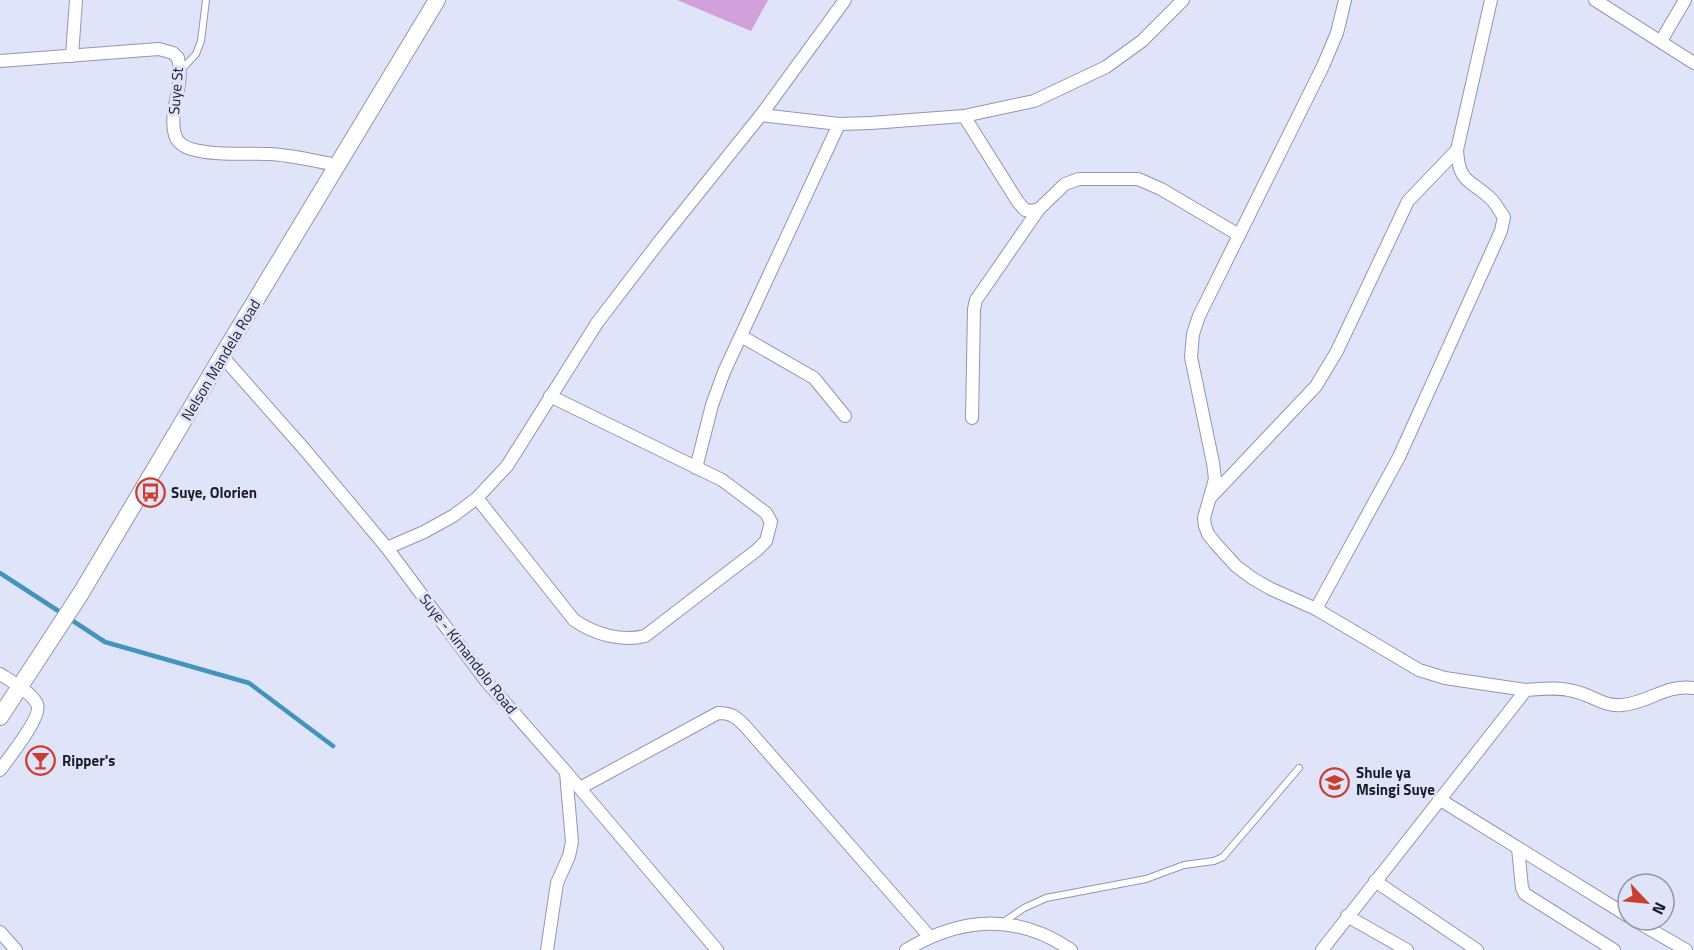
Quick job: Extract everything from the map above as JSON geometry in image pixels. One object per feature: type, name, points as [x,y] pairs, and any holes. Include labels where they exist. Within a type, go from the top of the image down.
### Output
[{"type":"main road","name":"Nelson Mandela Road","points":[[0,717],[81,593],[437,0]]},
{"type":"street","points":[[72,56],[76,0]]},
{"type":"street","points":[[387,548],[453,516],[477,498],[507,466],[604,314],[761,115],[845,0]]},
{"type":"street","points":[[1346,0],[1337,33],[1323,66],[1199,316],[1193,334],[1191,357],[1215,479],[1204,518],[1208,534],[1236,566],[1271,589],[1316,609],[1419,669],[1445,678],[1526,690],[1553,688],[1575,691],[1603,703],[1616,705],[1634,703],[1676,687],[1694,688]]},
{"type":"street","points":[[1316,609],[1399,458],[1501,231],[1503,217],[1494,202],[1462,177],[1457,150],[1491,0]]},
{"type":"street","points":[[1595,0],[1694,63]]},
{"type":"street","points":[[1661,41],[1685,0]]},
{"type":"street","points":[[761,115],[839,124],[964,116],[1034,101],[1106,67],[1142,40],[1175,3]]},
{"type":"street","name":"Suye St","points":[[0,61],[159,49],[173,53],[178,58],[181,70],[173,120],[175,136],[180,143],[189,149],[272,154],[337,165]]},
{"type":"street","points":[[964,116],[1018,202],[1025,210],[1039,209]]},
{"type":"street","points":[[696,468],[712,405],[724,372],[839,124]]},
{"type":"street","points":[[1210,498],[1316,386],[1337,351],[1408,201],[1457,150]]},
{"type":"street","points":[[972,418],[976,300],[1039,209],[1065,184],[1079,179],[1138,179],[1161,189],[1239,235]]},
{"type":"street","points":[[741,336],[814,378],[845,416]]},
{"type":"street","name":"Suye - Kimandolo Road","points":[[222,356],[387,548],[486,681],[717,950]]},
{"type":"street","points":[[477,498],[574,620],[594,631],[621,638],[633,639],[645,636],[766,541],[771,522],[766,513],[722,480],[550,396]]},
{"type":"street","points":[[0,674],[20,687],[37,704],[38,709],[28,729],[0,770]]},
{"type":"street","points":[[1322,950],[1526,690]]},
{"type":"street","points":[[580,788],[718,713],[736,716],[929,936]]},
{"type":"street","points":[[547,950],[557,883],[571,849],[566,772]]},
{"type":"street","points":[[1440,799],[1616,909]]},
{"type":"street","points":[[1518,848],[1522,888],[1525,894],[1614,950]]},
{"type":"street","points":[[1375,881],[1477,950]]},
{"type":"street","points":[[1347,916],[1407,950]]},
{"type":"street","points":[[906,950],[929,936],[983,923],[1000,924],[1035,932],[1058,941],[1071,950]]},
{"type":"street","points":[[0,932],[16,950]]},
{"type":"street","points":[[1655,932],[1686,950]]},
{"type":"lane","points":[[181,70],[196,54],[201,41],[206,0]]},
{"type":"lane","points":[[1000,924],[1024,908],[1046,898],[1146,879],[1184,865],[1214,861],[1223,857],[1299,768]]},
{"type":"shaded area","points":[[677,0],[768,0],[751,31]]},
{"type":"waterway","points":[[0,573],[63,614]]},
{"type":"waterway","points":[[70,619],[105,642],[249,683],[333,746]]},
{"type":"place","name":"Suye, Olorien","points":[[150,493]]},
{"type":"place","name":"Ripper's","points":[[41,761]]},
{"type":"place","name":"Shule ya Msingi Suye","points":[[1335,782]]}]
